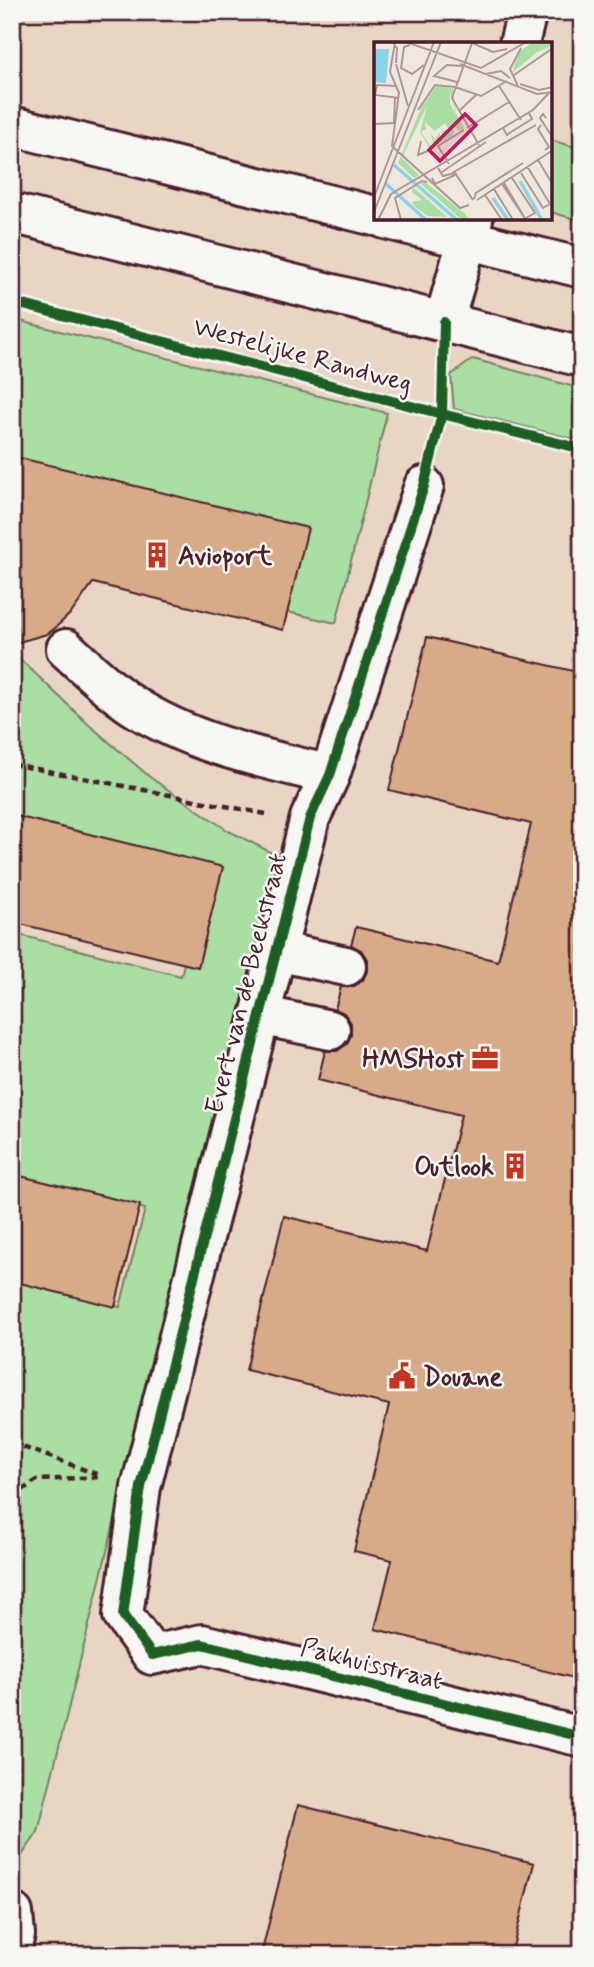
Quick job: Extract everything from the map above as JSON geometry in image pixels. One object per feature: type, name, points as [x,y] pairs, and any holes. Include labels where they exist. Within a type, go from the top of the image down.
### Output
[{"type":"street","points":[[520,42],[527,12]]},
{"type":"street","points":[[12,126],[374,216]]},
{"type":"street","points":[[12,213],[582,357]]},
{"type":"street","points":[[394,220],[470,229],[582,268]]},
{"type":"street","points":[[444,322],[470,229]]},
{"type":"street","name":"Evert van de Beekstraat","points":[[152,1655],[123,1615],[141,1487],[310,818],[330,775],[424,486]]},
{"type":"street","points":[[66,649],[131,705],[175,729],[221,747],[330,775]]},
{"type":"street","points":[[276,951],[346,966]]},
{"type":"street","points":[[260,1015],[330,1031]]},
{"type":"street","name":"Pakhuisstraat","points":[[152,1655],[202,1644],[582,1737]]},
{"type":"street","points":[[12,1945],[15,1934],[13,1913]]},
{"type":"path","points":[[12,764],[267,814],[310,818]]},
{"type":"path","points":[[12,1443],[103,1476],[37,1480],[12,1497]]},
{"type":"shaded area","points":[[12,12],[582,12],[582,1955],[12,1955]]},
{"type":"green space","points":[[552,141],[582,149],[582,221],[552,213]]},
{"type":"green space","points":[[12,319],[387,413],[336,623],[73,564],[12,618]]},
{"type":"green space","points":[[473,359],[582,389],[582,441],[454,409],[451,375]]},
{"type":"green space","points":[[12,649],[87,723],[151,778],[227,830],[278,856],[38,1832],[20,1858],[12,1864],[12,1281],[120,1307],[145,1209],[12,1177],[12,933],[181,976],[200,898],[12,850]]},
{"type":"building","name":"Avioport","points":[[12,456],[308,528],[283,630],[93,583],[72,612],[54,629],[47,634],[12,644]]},
{"type":"building","name":"Outlook","points":[[427,637],[582,673],[582,1680],[375,1629],[392,1560],[354,1551],[389,1405],[246,1370],[284,1216],[427,1251],[461,1115],[318,1080],[325,1051],[337,1051],[347,1044],[351,1035],[351,1023],[344,1013],[335,1009],[341,987],[353,987],[363,980],[367,971],[367,959],[361,950],[351,945],[356,927],[498,961],[531,824],[389,790]]},
{"type":"building","points":[[12,815],[223,867],[198,967],[12,922]]},
{"type":"building","points":[[12,1174],[140,1205],[115,1307],[12,1281]]},
{"type":"building","points":[[298,1805],[534,1863],[511,1955],[261,1955]]},
{"type":"cycle path","name":"Westelijke Randweg","points":[[12,302],[582,449]]},
{"type":"cycle path","points":[[444,322],[442,414],[424,486],[330,775],[310,818],[141,1487],[123,1615],[152,1655],[202,1644],[582,1737]]},
{"type":"place","name":"Avioport","points":[[157,555]]},
{"type":"place","name":"HMSHost","points":[[485,1058]]},
{"type":"place","name":"Outlook","points":[[515,1166]]},
{"type":"place","name":"Douane","points":[[402,1376]]}]
